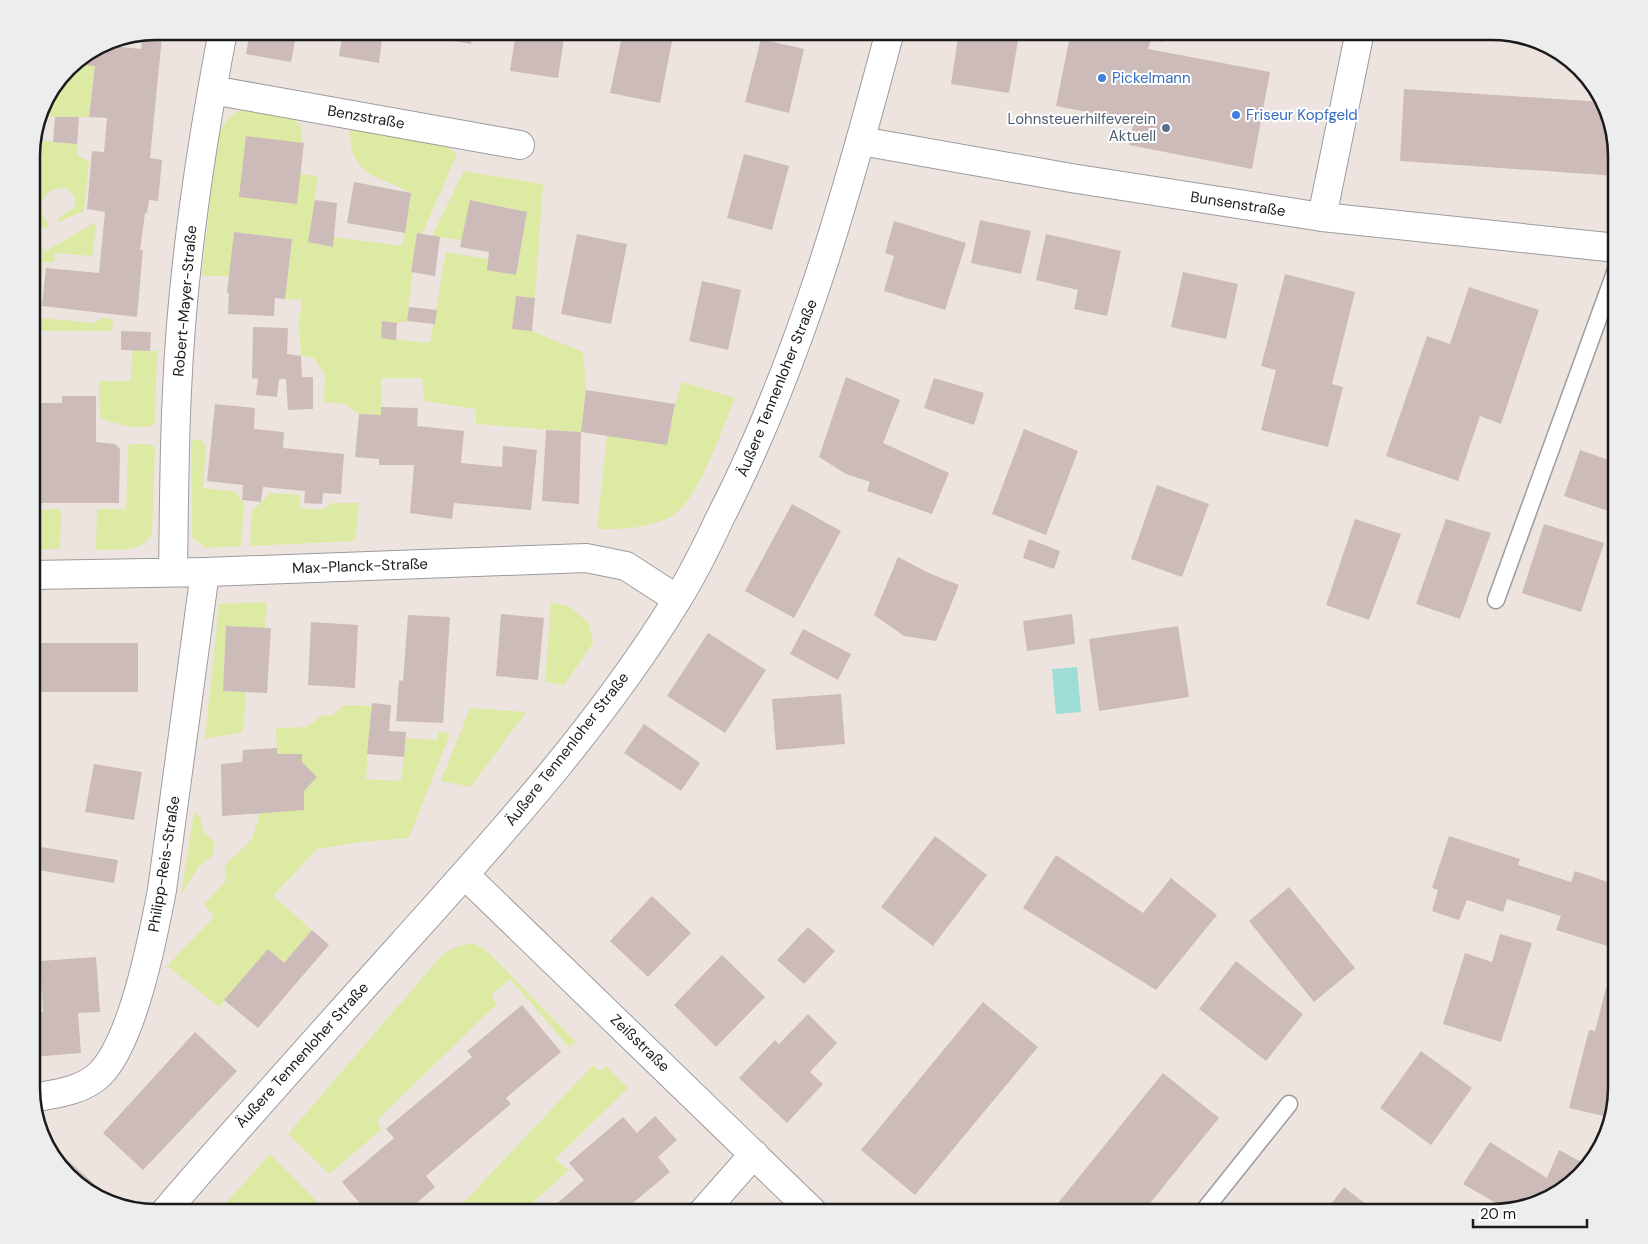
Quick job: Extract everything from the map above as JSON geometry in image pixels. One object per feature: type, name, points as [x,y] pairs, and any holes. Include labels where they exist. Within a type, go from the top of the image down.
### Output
[{"type":"street","name":"Robert-Mayer-Straße","points":[[174,572],[176,392],[180,339],[200,162],[221,40]]},
{"type":"street","name":"Äußere Tennenloher Straße","points":[[172,1204],[247,1116],[465,874],[604,707],[677,599],[744,472],[769,415],[815,292],[861,140],[888,40]]},
{"type":"street","points":[[1322,217],[1358,40]]},
{"type":"street","name":"Benzstraße","points":[[212,90],[520,145]]},
{"type":"street","name":"Bunsenstraße","points":[[861,140],[1071,178],[1322,217],[1608,247]]},
{"type":"street","name":"Max-Planck-Straße","points":[[40,575],[205,572],[586,558],[626,566],[677,599]]},
{"type":"street","name":"Philipp-Reis-Straße","points":[[40,1096],[66,1091],[85,1084],[100,1074],[122,1041],[153,935],[162,890],[205,572]]},
{"type":"street","name":"Zeißstraße","points":[[465,874],[805,1204]]},
{"type":"street","points":[[710,1204],[754,1154]]},
{"type":"lane","points":[[1496,600],[1608,292]]},
{"type":"lane","points":[[1209,1204],[1289,1104]]},
{"type":"green space","points":[[85,65],[95,66],[89,117],[47,117],[60,92],[74,74]]},
{"type":"green space","points":[[244,108],[289,112],[302,129],[300,174],[318,176],[309,242],[332,247],[333,237],[402,246],[411,193],[366,171],[359,164],[351,143],[350,126],[421,137],[447,147],[457,154],[422,234],[417,234],[407,321],[397,323],[382,321],[381,338],[430,343],[446,252],[488,259],[487,270],[516,275],[527,212],[470,200],[462,240],[432,236],[464,171],[543,184],[535,298],[516,296],[512,329],[532,331],[583,352],[586,390],[581,432],[476,424],[476,409],[424,401],[422,378],[381,378],[381,415],[359,414],[344,404],[324,402],[325,375],[313,357],[301,356],[299,322],[302,300],[285,299],[292,239],[234,232],[229,277],[202,275],[216,141],[226,122]]},
{"type":"green space","points":[[41,141],[77,144],[77,155],[89,161],[84,211],[59,222],[58,218],[75,207],[76,200],[69,189],[53,190],[47,194],[42,204],[42,211],[49,226],[40,230]]},
{"type":"green space","points":[[92,224],[96,225],[92,256],[55,253],[54,262],[43,262],[40,304],[40,246],[45,252]]},
{"type":"green space","points":[[40,318],[95,323],[101,318],[113,319],[112,331],[40,331]]},
{"type":"green space","points":[[132,350],[157,351],[155,424],[148,426],[128,426],[100,418],[99,381],[131,381]]},
{"type":"green space","points":[[682,382],[735,398],[717,444],[700,480],[682,508],[672,516],[654,523],[635,527],[597,529],[607,436],[667,445],[675,404]]},
{"type":"green space","points":[[191,440],[201,440],[206,445],[203,488],[236,492],[244,503],[241,546],[206,548],[192,537]]},
{"type":"green space","points":[[131,444],[149,444],[155,447],[152,534],[135,548],[96,550],[97,509],[126,509],[128,446]]},
{"type":"green space","points":[[270,493],[301,495],[299,508],[321,510],[332,503],[359,503],[355,541],[250,546],[252,511]]},
{"type":"green space","points":[[61,509],[60,549],[40,549],[40,510]]},
{"type":"green space","points":[[267,602],[265,628],[226,626],[223,691],[246,692],[243,732],[205,739],[219,604]]},
{"type":"green space","points":[[551,602],[570,607],[589,623],[593,643],[564,685],[545,682]]},
{"type":"green space","points":[[344,705],[371,706],[366,779],[401,781],[406,738],[438,740],[438,731],[450,734],[409,838],[361,842],[317,849],[273,896],[312,930],[284,963],[268,949],[219,1007],[167,966],[214,917],[204,904],[226,881],[225,865],[252,839],[260,813],[304,791],[317,777],[302,762],[302,754],[277,754],[276,728],[306,727],[323,715],[331,716]]},
{"type":"green space","points":[[470,708],[526,712],[471,787],[441,781]]},
{"type":"green space","points":[[194,811],[201,817],[202,829],[215,844],[212,856],[199,866],[181,895]]},
{"type":"green space","points":[[472,943],[483,948],[491,955],[576,1042],[569,1047],[510,979],[491,995],[497,1004],[377,1120],[381,1130],[329,1174],[288,1134],[442,955],[455,947]]},
{"type":"green space","points":[[593,1065],[600,1071],[606,1066],[628,1088],[555,1159],[569,1170],[531,1204],[462,1204]]},
{"type":"green space","points":[[270,1154],[319,1204],[225,1204]]},
{"type":"water","points":[[1077,667],[1081,712],[1056,714],[1052,669]]},
{"type":"building","points":[[162,40],[150,158],[162,160],[158,201],[149,200],[147,213],[145,213],[140,250],[143,250],[137,317],[42,306],[46,268],[99,273],[105,212],[87,209],[92,151],[104,152],[107,118],[89,117],[95,66],[85,65],[105,52],[118,47],[141,49],[142,41]]},
{"type":"building","points":[[248,40],[295,40],[291,62],[246,54]]},
{"type":"building","points":[[342,40],[382,40],[379,63],[339,56]]},
{"type":"building","points":[[448,40],[472,40],[471,44]]},
{"type":"building","points":[[515,40],[564,40],[558,78],[510,71]]},
{"type":"building","points":[[621,40],[672,40],[660,103],[610,93]]},
{"type":"building","points":[[761,40],[804,49],[789,113],[745,102]]},
{"type":"building","points":[[958,40],[1018,40],[1009,93],[951,84]]},
{"type":"building","points":[[1069,40],[1151,40],[1148,49],[1270,72],[1252,169],[1129,145],[1134,121],[1056,106]]},
{"type":"building","points":[[1404,89],[1594,101],[1602,119],[1607,141],[1608,175],[1400,161]]},
{"type":"building","points":[[55,117],[79,117],[77,144],[53,142]]},
{"type":"building","points":[[246,136],[304,143],[297,204],[239,197]]},
{"type":"building","points":[[744,154],[789,166],[772,230],[727,218]]},
{"type":"building","points":[[354,182],[411,193],[405,233],[347,223]]},
{"type":"building","points":[[315,200],[337,203],[333,247],[308,242]]},
{"type":"building","points":[[470,200],[527,212],[516,275],[487,270],[489,252],[460,247]]},
{"type":"building","points":[[980,220],[1031,231],[1021,274],[971,263]]},
{"type":"building","points":[[894,221],[966,243],[945,310],[884,291],[894,256],[885,253]]},
{"type":"building","points":[[234,232],[292,239],[285,299],[275,298],[274,316],[228,314],[229,293],[227,293]]},
{"type":"building","points":[[417,233],[440,237],[435,276],[411,272]]},
{"type":"building","points":[[577,234],[627,244],[611,324],[561,314]]},
{"type":"building","points":[[1046,234],[1121,251],[1107,316],[1074,309],[1078,290],[1036,280]]},
{"type":"building","points":[[1183,272],[1238,284],[1226,339],[1171,327]]},
{"type":"building","points":[[1285,274],[1355,292],[1332,384],[1343,387],[1328,447],[1261,430],[1276,370],[1261,366]]},
{"type":"building","points":[[702,281],[741,290],[728,350],[689,341]]},
{"type":"building","points":[[1469,287],[1539,310],[1501,424],[1480,416],[1458,481],[1386,456],[1427,336],[1450,344]]},
{"type":"building","points":[[516,296],[535,298],[532,331],[512,329]]},
{"type":"building","points":[[409,307],[437,310],[435,324],[407,321]]},
{"type":"building","points":[[382,321],[397,323],[396,340],[381,338]]},
{"type":"building","points":[[253,327],[288,328],[287,354],[301,356],[302,377],[313,377],[313,409],[288,410],[286,379],[279,379],[277,397],[256,395],[258,379],[252,378]]},
{"type":"building","points":[[121,331],[151,332],[150,351],[121,350]]},
{"type":"building","points":[[846,377],[900,400],[883,443],[949,473],[932,514],[867,491],[870,482],[846,474],[819,457]]},
{"type":"building","points":[[934,378],[984,393],[974,425],[924,408]]},
{"type":"building","points":[[586,390],[675,404],[667,445],[581,432]]},
{"type":"building","points":[[62,396],[96,396],[96,442],[115,444],[120,449],[119,503],[40,503],[40,403],[62,403]]},
{"type":"building","points":[[215,404],[255,408],[254,429],[284,432],[283,448],[344,454],[341,494],[323,493],[322,504],[304,503],[305,491],[263,487],[261,502],[242,500],[243,485],[207,481]]},
{"type":"building","points":[[381,407],[418,408],[417,426],[464,431],[461,463],[502,467],[503,446],[537,450],[531,510],[454,503],[452,519],[410,513],[414,465],[379,465],[379,459],[355,457],[359,414],[381,415]]},
{"type":"building","points":[[1024,429],[1078,451],[1046,535],[992,514]]},
{"type":"building","points":[[546,430],[581,432],[579,504],[542,501]]},
{"type":"building","points":[[1580,450],[1608,460],[1608,511],[1564,496]]},
{"type":"building","points":[[1157,485],[1209,504],[1182,577],[1131,559]]},
{"type":"building","points":[[792,504],[841,531],[794,618],[745,591]]},
{"type":"building","points":[[1355,519],[1401,534],[1369,620],[1326,605]]},
{"type":"building","points":[[1446,519],[1491,533],[1460,619],[1416,604]]},
{"type":"building","points":[[1544,524],[1604,543],[1581,612],[1522,593]]},
{"type":"building","points":[[1029,539],[1060,551],[1054,569],[1023,558]]},
{"type":"building","points":[[898,557],[931,574],[959,585],[936,641],[904,636],[874,615]]},
{"type":"building","points":[[501,614],[544,618],[538,680],[496,676]]},
{"type":"building","points":[[1072,614],[1075,644],[1027,651],[1023,621]]},
{"type":"building","points":[[408,615],[450,617],[443,723],[396,721],[399,680],[403,681]]},
{"type":"building","points":[[311,622],[358,625],[355,688],[308,685]]},
{"type":"building","points":[[226,626],[271,628],[267,693],[223,691]]},
{"type":"building","points":[[1178,626],[1189,697],[1099,711],[1089,639]]},
{"type":"building","points":[[803,629],[851,654],[838,680],[790,654]]},
{"type":"building","points":[[708,633],[766,670],[725,733],[667,696]]},
{"type":"building","points":[[40,643],[138,643],[138,692],[40,692]]},
{"type":"building","points":[[841,694],[845,744],[776,750],[772,699]]},
{"type":"building","points":[[372,703],[391,705],[389,731],[406,732],[404,757],[367,754]]},
{"type":"building","points":[[644,724],[700,763],[681,791],[624,753]]},
{"type":"building","points":[[277,748],[277,754],[302,754],[302,762],[317,777],[304,791],[304,810],[222,816],[221,764],[242,762],[243,750]]},
{"type":"building","points":[[94,764],[142,772],[134,820],[85,812]]},
{"type":"building","points":[[935,836],[987,875],[933,946],[881,907]]},
{"type":"building","points":[[1449,836],[1520,859],[1518,865],[1571,882],[1575,871],[1608,882],[1608,946],[1556,930],[1561,916],[1507,899],[1503,912],[1467,900],[1459,920],[1432,911],[1438,890],[1432,888]]},
{"type":"building","points":[[41,847],[118,860],[114,883],[40,870]]},
{"type":"building","points":[[1056,855],[1143,913],[1171,878],[1217,915],[1156,990],[1023,908]]},
{"type":"building","points":[[1289,887],[1355,968],[1314,1002],[1249,921]]},
{"type":"building","points":[[652,896],[691,933],[648,977],[610,941]]},
{"type":"building","points":[[808,927],[835,951],[804,984],[777,960]]},
{"type":"building","points":[[312,930],[329,945],[258,1028],[224,1000],[268,949],[284,963]]},
{"type":"building","points":[[1500,934],[1532,943],[1501,1042],[1443,1024],[1465,953],[1492,962]]},
{"type":"building","points":[[722,955],[765,997],[716,1047],[674,1005]]},
{"type":"building","points":[[96,957],[100,1012],[78,1013],[81,1053],[40,1056],[40,1012],[43,1012],[40,961]]},
{"type":"building","points":[[1236,961],[1303,1014],[1266,1061],[1199,1009]]},
{"type":"building","points":[[1606,988],[1608,988],[1608,1095],[1604,1116],[1569,1108],[1589,1030],[1595,1031]]},
{"type":"building","points":[[983,1002],[1038,1047],[915,1195],[861,1150]]},
{"type":"building","points":[[522,1005],[561,1052],[506,1098],[511,1104],[426,1176],[435,1187],[416,1204],[360,1204],[342,1182],[394,1138],[386,1129],[472,1057],[467,1051]]},
{"type":"building","points":[[808,1014],[837,1043],[810,1072],[823,1084],[787,1123],[739,1078],[775,1040],[779,1044]]},
{"type":"building","points":[[195,1032],[237,1071],[143,1170],[103,1133]]},
{"type":"building","points":[[1421,1051],[1472,1088],[1431,1145],[1380,1108]]},
{"type":"building","points":[[1163,1073],[1219,1118],[1149,1204],[1057,1204]]},
{"type":"building","points":[[655,1116],[677,1140],[658,1157],[670,1172],[632,1204],[556,1204],[584,1180],[569,1163],[623,1117],[637,1133]]},
{"type":"building","points":[[1490,1142],[1547,1178],[1559,1150],[1581,1162],[1562,1180],[1543,1192],[1522,1200],[1507,1203],[1497,1204],[1463,1184]]},
{"type":"building","points":[[63,1156],[100,1189],[74,1170]]},
{"type":"building","points":[[1344,1187],[1366,1204],[1331,1204]]},
{"type":"place","name":"Pickelmann","points":[[1102,78]]},
{"type":"place","name":"Friseur Kopfgeld","points":[[1236,115]]},
{"type":"place","name":"Lohnsteuerhilfeverein Aktuell","points":[[1166,128]]}]
